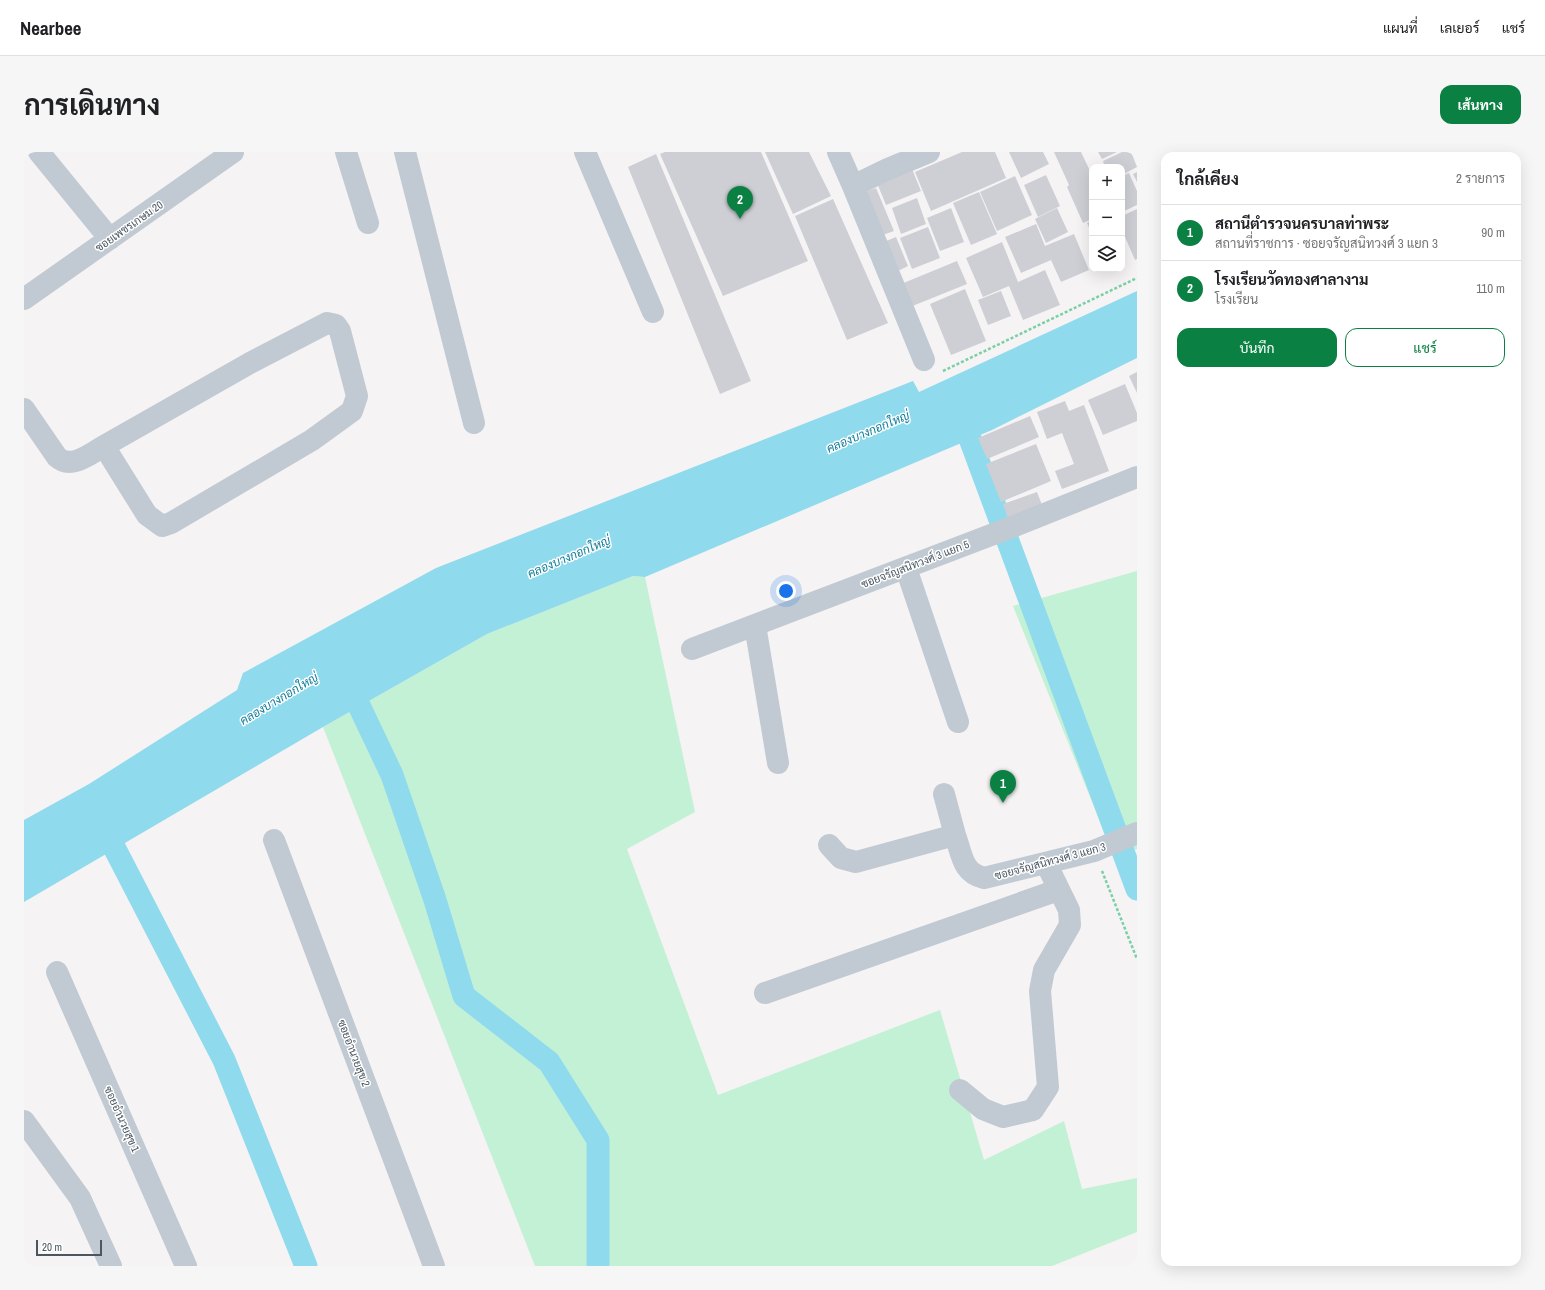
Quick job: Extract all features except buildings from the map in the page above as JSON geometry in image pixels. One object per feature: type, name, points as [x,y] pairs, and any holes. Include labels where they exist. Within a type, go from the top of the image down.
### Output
[{"type":"street","points":[[39,152],[110,239]]},
{"type":"street","name":"ซอยเพชรเกษม 20","points":[[24,299],[233,152]]},
{"type":"street","points":[[346,152],[368,223]]},
{"type":"street","points":[[405,152],[474,423]]},
{"type":"street","points":[[586,152],[653,312]]},
{"type":"street","points":[[838,152],[931,367]]},
{"type":"street","points":[[853,186],[888,169],[929,152]]},
{"type":"street","points":[[24,409],[57,457],[62,462],[71,463],[104,446],[250,363],[327,323],[336,325],[340,331],[357,396],[352,411],[312,440],[171,523],[162,526],[147,516],[104,446]]},
{"type":"street","name":"ซอยจรัญสนิทวงศ์ 3 แยก 5","points":[[692,649],[906,568],[1137,477]]},
{"type":"street","points":[[906,568],[958,722]]},
{"type":"street","points":[[755,625],[778,764]]},
{"type":"street","name":"ซอยจรัญสนิทวงศ์ 3 แยก 3","points":[[944,794],[955,835],[967,870],[974,876],[984,878],[1100,850],[1137,833]]},
{"type":"street","points":[[828,846],[841,858],[856,862],[955,835]]},
{"type":"street","name":"ซอยอำนวยสุข 2","points":[[274,840],[434,1266]]},
{"type":"street","points":[[960,1090],[983,1110],[1002,1117],[1033,1110],[1048,1087],[1040,991],[1044,970],[1070,925],[1069,910],[1046,863]]},
{"type":"street","points":[[765,993],[1058,890]]},
{"type":"street","name":"ซอยอำนวยสุข 1","points":[[57,972],[186,1266]]},
{"type":"street","points":[[24,1121],[80,1198],[111,1266]]},
{"type":"path","points":[[931,367],[1137,278]]},
{"type":"path","points":[[1100,850],[1137,959]]},
{"type":"green space","points":[[1137,571],[1137,849],[1113,854],[1013,606]]},
{"type":"green space","points":[[633,576],[645,577],[695,812],[627,849],[718,1095],[940,1010],[984,1160],[1064,1121],[1082,1189],[1137,1178],[1137,1232],[1052,1266],[535,1266],[323,727],[487,634]]},
{"type":"water","name":"คลองบางกอกใหญ่","points":[[1137,291],[1137,358],[992,430],[645,577],[633,576],[487,634],[323,727],[24,902],[24,820],[89,784],[237,690],[243,673],[436,568],[913,381],[919,392]]},
{"type":"waterway","points":[[959,409],[1137,889]]},
{"type":"waterway","points":[[346,678],[392,775],[435,900],[464,996],[549,1062],[598,1140],[598,1266]]},
{"type":"waterway","points":[[100,820],[224,1060],[306,1266]]},
{"type":"place","name":"โรงเรียนวัดทองศาลางาม","points":[[740,219]]},
{"type":"place","name":"สถานีตำรวจนครบาลท่าพระ","points":[[1003,803]]}]
